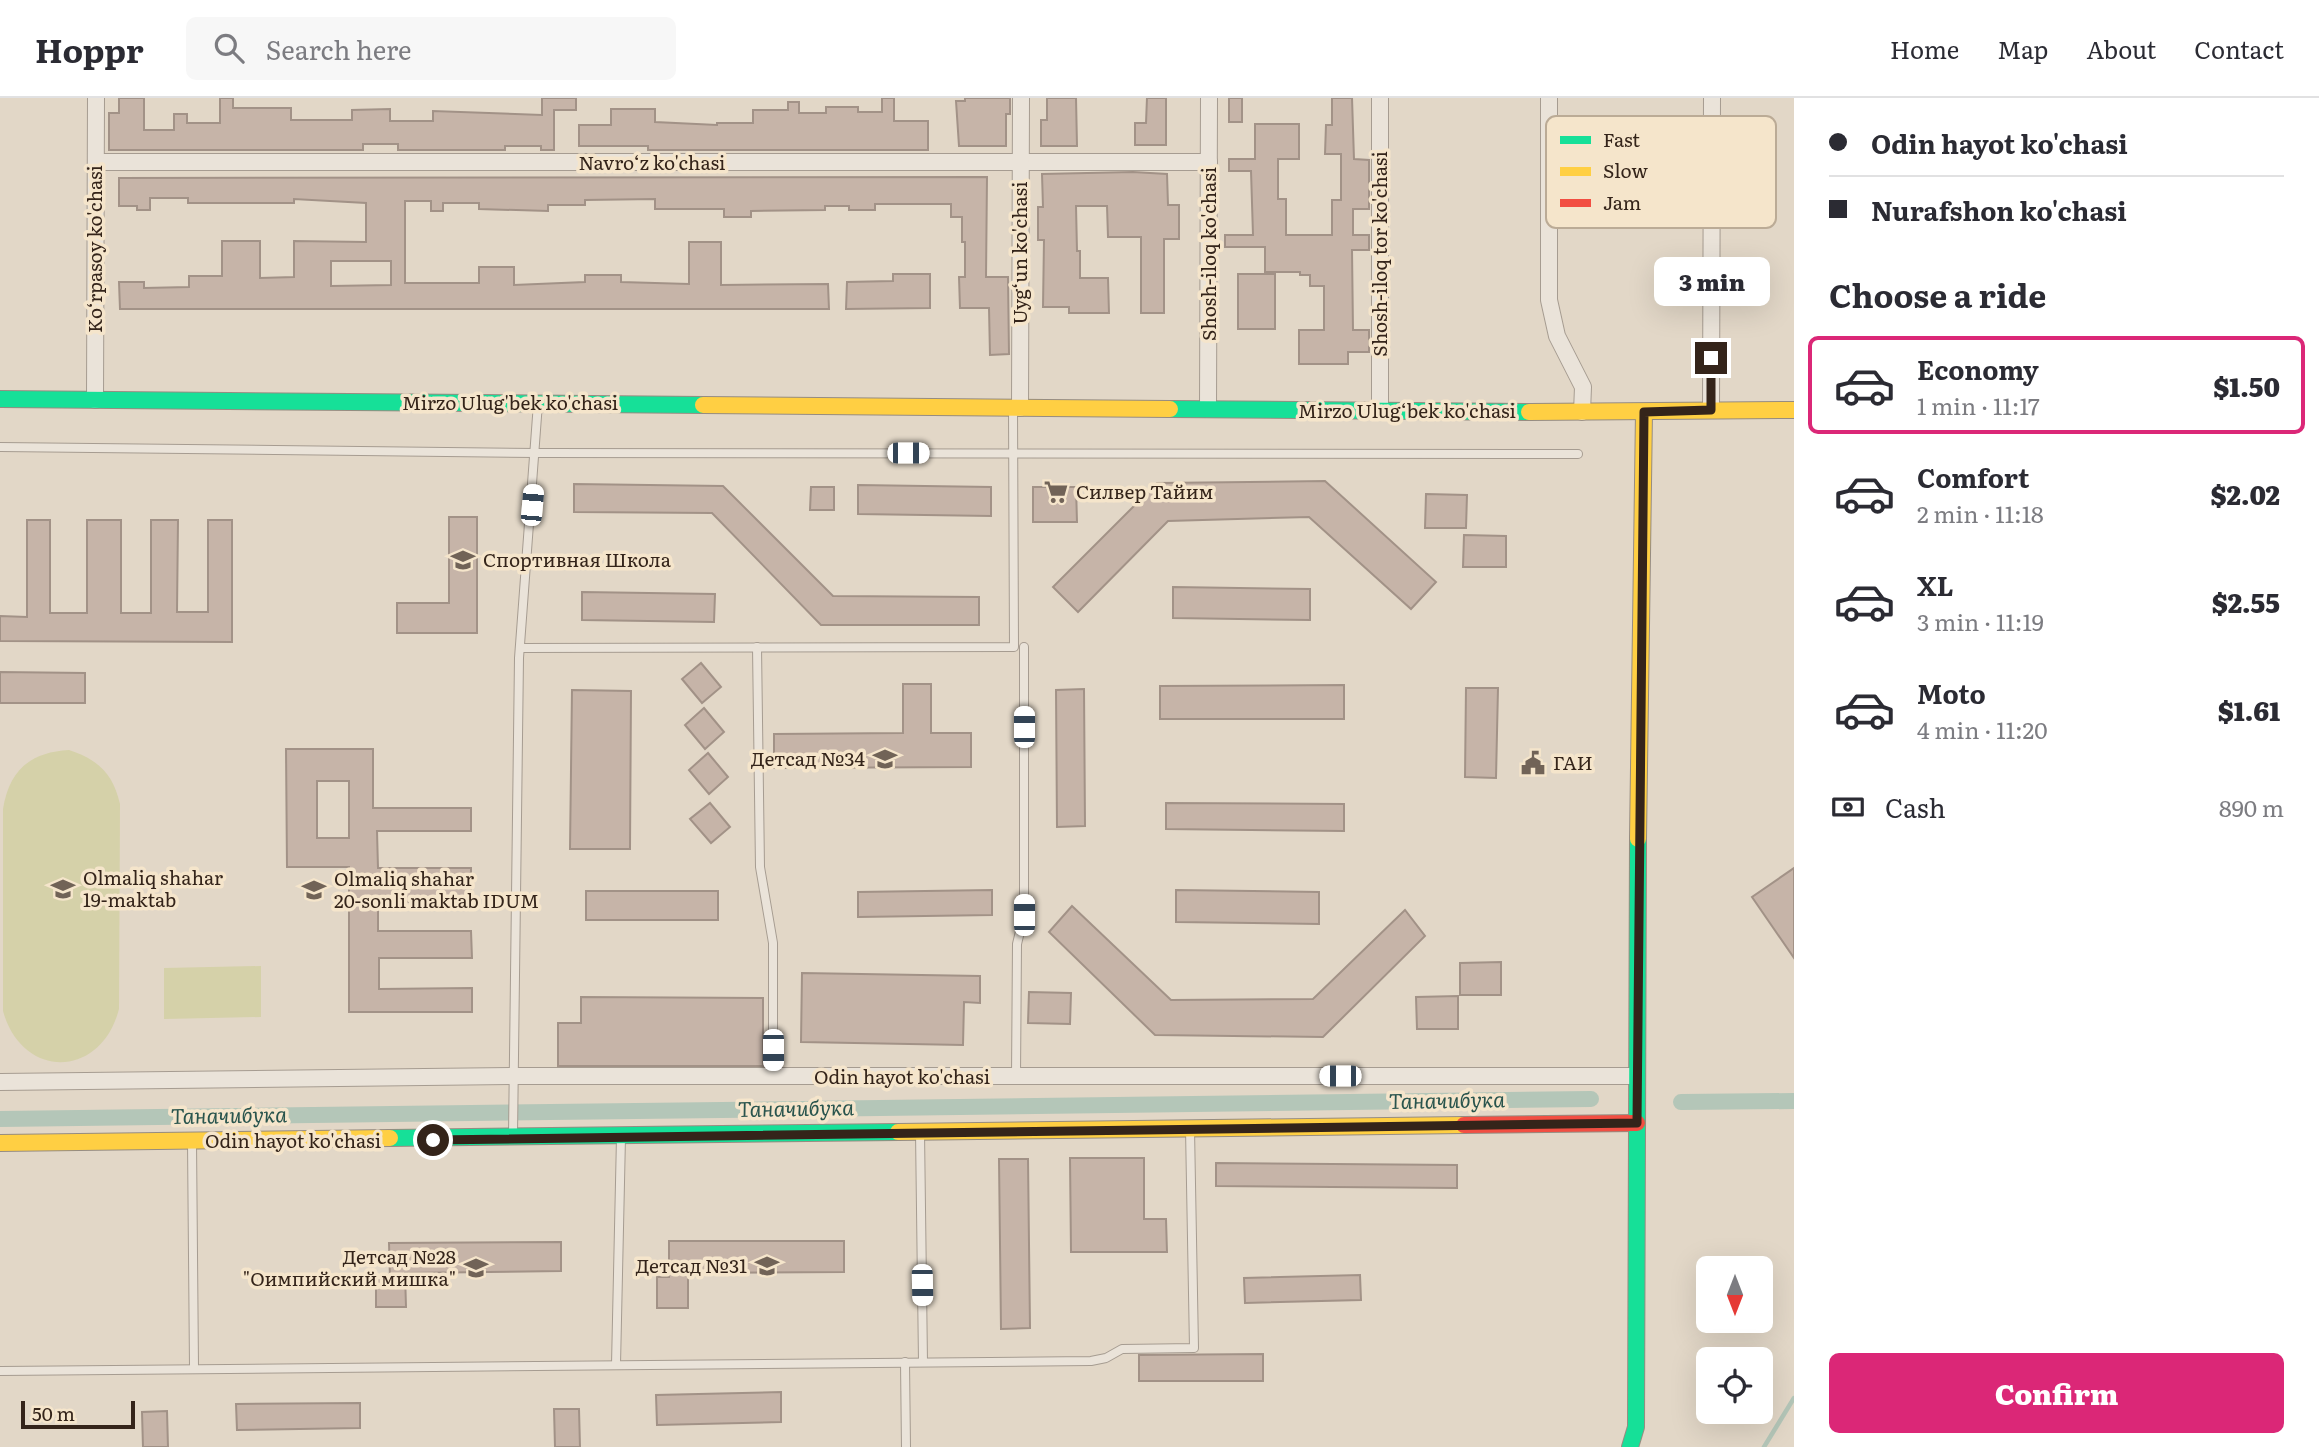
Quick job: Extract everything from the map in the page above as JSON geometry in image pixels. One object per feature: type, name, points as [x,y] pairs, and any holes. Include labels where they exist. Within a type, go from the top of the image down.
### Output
[{"type":"street","name":"Ko‘rpasoy ko'chasi","points":[[95,400],[96,98]]},
{"type":"street","name":"Uyg‘un ko'chasi","points":[[1016,408],[1021,98]]},
{"type":"street","name":"Shosh-iloq ko'chasi","points":[[1208,409],[1209,98]]},
{"type":"street","name":"Shosh-iloq tor ko'chasi","points":[[1380,98],[1380,411]]},
{"type":"street","points":[[1549,98],[1549,116]]},
{"type":"street","points":[[1712,98],[1712,116]]},
{"type":"street","name":"Navro‘z ko'chasi","points":[[96,162],[1209,162]]},
{"type":"street","points":[[1549,228],[1549,300],[1557,336],[1583,387],[1582,412]]},
{"type":"street","points":[[1711,410],[1712,228]]},
{"type":"street","name":"Mirzo Ulug'bek ko'chasi","points":[[0,399],[1016,408]]},
{"type":"street","name":"Mirzo Ulug‘bek ko'chasi","points":[[1016,408],[1582,412],[1794,410]]},
{"type":"street","points":[[1630,1447],[1636,1427],[1636,1076],[1644,412]]},
{"type":"street","name":"Odin hayot ko'chasi","points":[[0,1082],[514,1076],[1636,1076]]},
{"type":"street","name":"Odin hayot ko'chasi","points":[[0,1143],[192,1142],[513,1134],[621,1136],[1637,1123]]},
{"type":"lane","points":[[513,1134],[520,648],[537,453],[538,403]]},
{"type":"lane","points":[[520,648],[1014,647],[1016,408]]},
{"type":"lane","points":[[0,447],[537,453],[1577,454]]},
{"type":"lane","points":[[757,647],[761,882],[772,943],[774,1077]]},
{"type":"lane","points":[[1016,1076],[1017,944],[1024,915],[1024,647]]},
{"type":"lane","points":[[0,1371],[194,1367],[1091,1361],[1106,1358],[1122,1349],[1194,1348],[1190,1129]]},
{"type":"lane","points":[[920,1132],[923,1362]]},
{"type":"lane","points":[[616,1365],[621,1136]]},
{"type":"lane","points":[[192,1142],[194,1367]]},
{"type":"lane","points":[[905,1362],[906,1447]]},
{"type":"shaded area","points":[[69,750],[89,758],[109,776],[120,804],[119,1009],[110,1032],[96,1049],[79,1059],[61,1062],[43,1059],[27,1050],[13,1034],[3,1011],[3,809],[10,784],[24,766],[44,755]]},
{"type":"shaded area","points":[[261,966],[261,1017],[164,1019],[164,968]]},
{"type":"building","points":[[119,98],[144,98],[144,130],[174,130],[174,114],[187,114],[187,123],[220,123],[220,98],[233,98],[233,108],[291,108],[291,120],[352,120],[352,110],[390,109],[390,121],[433,121],[433,111],[542,115],[542,98],[576,98],[576,110],[554,110],[554,150],[541,150],[541,146],[505,146],[505,150],[398,150],[398,144],[363,144],[363,150],[109,150],[109,113],[119,113]]},
{"type":"building","points":[[882,98],[894,98],[894,121],[928,121],[928,150],[648,150],[648,146],[579,146],[579,125],[611,125],[611,109],[655,109],[655,122],[717,125],[753,123],[753,110],[788,110],[788,102],[799,102],[799,113],[826,113],[826,107],[858,107],[858,112],[882,112]]},
{"type":"building","points":[[965,98],[1010,98],[1010,114],[1006,114],[1006,146],[959,146],[956,101],[965,101]]},
{"type":"building","points":[[1047,98],[1076,98],[1077,146],[1041,146],[1041,120],[1047,120]]},
{"type":"building","points":[[1147,98],[1166,98],[1166,145],[1135,145],[1135,123],[1146,123]]},
{"type":"building","points":[[1229,98],[1242,98],[1242,122],[1229,122]]},
{"type":"building","points":[[1332,98],[1352,98],[1354,159],[1369,160],[1369,209],[1353,209],[1353,235],[1369,235],[1369,250],[1352,250],[1353,330],[1369,330],[1369,352],[1348,352],[1348,364],[1299,364],[1299,330],[1324,330],[1324,286],[1310,286],[1310,275],[1300,275],[1300,272],[1265,272],[1265,247],[1225,247],[1225,235],[1253,235],[1251,171],[1229,171],[1229,159],[1255,159],[1255,124],[1299,124],[1299,159],[1278,159],[1278,199],[1286,199],[1286,235],[1332,235],[1332,200],[1341,200],[1341,154],[1325,154],[1326,125],[1332,125]]},
{"type":"building","points":[[1042,174],[1167,174],[1168,205],[1179,205],[1179,239],[1164,239],[1164,313],[1141,313],[1141,237],[1108,237],[1107,206],[1076,206],[1080,278],[1108,278],[1109,313],[1069,313],[1069,307],[1043,307],[1044,240],[1038,240],[1038,207],[1043,207]]},
{"type":"building","points":[[987,177],[986,277],[1008,277],[1009,354],[990,355],[989,308],[960,308],[959,277],[965,277],[965,242],[962,242],[962,217],[951,217],[951,204],[875,204],[875,210],[825,206],[825,210],[751,211],[751,217],[724,217],[724,209],[655,209],[655,199],[585,200],[585,205],[548,205],[548,211],[479,209],[479,203],[443,203],[443,211],[431,211],[431,201],[405,201],[405,283],[479,283],[479,267],[514,267],[514,285],[585,282],[585,275],[621,275],[621,282],[689,284],[689,242],[721,242],[721,285],[828,284],[829,309],[120,309],[119,282],[144,282],[144,288],[189,287],[189,276],[222,276],[222,241],[260,241],[260,278],[294,277],[294,241],[366,242],[366,203],[294,199],[294,203],[188,203],[188,198],[150,198],[150,210],[137,210],[137,206],[119,206],[119,178]],"holes":[[[331,261],[391,261],[391,285],[331,286]]]},
{"type":"building","points":[[893,274],[930,274],[930,308],[846,309],[847,282],[893,281]]},
{"type":"building","points":[[1238,274],[1275,274],[1275,329],[1238,329]]},
{"type":"building","points":[[1325,481],[1436,582],[1411,609],[1309,517],[1168,521],[1078,612],[1053,587],[1157,483]]},
{"type":"building","points":[[574,484],[723,486],[833,596],[979,597],[979,625],[821,625],[712,513],[574,512]]},
{"type":"building","points":[[858,485],[991,487],[991,516],[858,514]]},
{"type":"building","points":[[811,487],[834,487],[834,510],[810,510]]},
{"type":"building","points":[[1033,487],[1076,487],[1077,522],[1033,522]]},
{"type":"building","points":[[1426,494],[1467,495],[1466,528],[1425,528]]},
{"type":"building","name":"Спортивная Школа","points":[[449,517],[477,517],[477,633],[397,633],[397,603],[449,603]]},
{"type":"building","points":[[27,520],[50,520],[50,613],[87,613],[87,520],[121,520],[121,613],[151,613],[151,520],[178,520],[177,612],[208,612],[208,520],[232,520],[232,642],[0,641],[0,616],[27,617]]},
{"type":"building","points":[[1464,535],[1506,536],[1506,567],[1463,567]]},
{"type":"building","points":[[1173,587],[1310,589],[1310,620],[1173,618]]},
{"type":"building","points":[[582,592],[715,594],[714,622],[582,620]]},
{"type":"building","points":[[701,663],[721,687],[702,703],[682,679]]},
{"type":"building","points":[[0,672],[85,673],[85,703],[0,703]]},
{"type":"building","points":[[903,684],[931,684],[931,733],[971,733],[971,767],[774,768],[774,734],[903,733]]},
{"type":"building","points":[[1344,685],[1344,719],[1160,719],[1160,686]]},
{"type":"building","points":[[1466,688],[1498,688],[1496,778],[1465,777]]},
{"type":"building","points":[[1084,689],[1085,826],[1057,827],[1056,690]]},
{"type":"building","points":[[572,690],[631,691],[630,849],[570,849]]},
{"type":"building","points":[[704,708],[724,732],[705,749],[685,725]]},
{"type":"building","points":[[286,749],[373,749],[373,808],[471,808],[471,831],[377,831],[378,868],[471,868],[471,901],[378,902],[378,931],[471,931],[472,958],[379,958],[379,989],[472,988],[472,1012],[349,1012],[349,867],[287,867]],"holes":[[[317,781],[349,781],[349,838],[317,838]]]},
{"type":"building","points":[[708,753],[728,777],[709,794],[689,770]]},
{"type":"building","points":[[710,803],[730,827],[711,843],[690,819]]},
{"type":"building","points":[[1166,803],[1344,804],[1344,831],[1166,829]]},
{"type":"building","points":[[1794,868],[1794,958],[1752,897]]},
{"type":"building","points":[[992,890],[992,915],[858,917],[858,892]]},
{"type":"building","points":[[1176,890],[1319,892],[1319,924],[1176,922]]},
{"type":"building","points":[[586,891],[718,891],[718,920],[586,920]]},
{"type":"building","points":[[1072,906],[1171,1000],[1313,999],[1405,910],[1425,936],[1323,1037],[1155,1035],[1049,932]]},
{"type":"building","points":[[1501,962],[1501,995],[1460,995],[1460,963]]},
{"type":"building","points":[[802,973],[980,976],[980,1003],[964,1002],[963,1045],[801,1042]]},
{"type":"building","points":[[1029,992],[1071,993],[1070,1024],[1028,1023]]},
{"type":"building","points":[[1458,996],[1458,1029],[1417,1029],[1416,997]]},
{"type":"building","points":[[581,997],[763,998],[763,1066],[558,1066],[558,1023],[581,1023]]},
{"type":"building","points":[[1070,1158],[1144,1158],[1144,1219],[1166,1219],[1167,1252],[1071,1252]]},
{"type":"building","points":[[999,1159],[1028,1159],[1030,1328],[1001,1329]]},
{"type":"building","points":[[1216,1163],[1457,1165],[1457,1188],[1216,1186]]},
{"type":"building","points":[[669,1241],[844,1241],[844,1272],[688,1273],[688,1308],[657,1308],[657,1277],[669,1277]]},
{"type":"building","points":[[561,1242],[561,1271],[405,1273],[406,1307],[376,1307],[376,1279],[390,1279],[389,1243]]},
{"type":"building","points":[[1360,1275],[1361,1300],[1245,1303],[1244,1278]]},
{"type":"building","points":[[1263,1354],[1263,1381],[1139,1381],[1139,1355]]},
{"type":"building","points":[[781,1392],[781,1422],[657,1425],[656,1395]]},
{"type":"building","points":[[360,1403],[360,1428],[237,1430],[236,1404]]},
{"type":"building","points":[[554,1409],[579,1409],[580,1447],[555,1447]]},
{"type":"building","points":[[167,1411],[168,1447],[143,1447],[142,1412]]},
{"type":"waterway","name":"Таначибука","points":[[0,1119],[1591,1099]]},
{"type":"waterway","name":"Таначибука","points":[[1681,1102],[1794,1101]]},
{"type":"waterway","points":[[1764,1447],[1794,1398]]},
{"type":"traffic: fast","points":[[0,399],[703,405]]},
{"type":"traffic: fast","points":[[1170,409],[1529,412]]},
{"type":"traffic: fast","points":[[1630,1447],[1636,1427],[1638,839]]},
{"type":"traffic: fast","points":[[390,1138],[898,1132]]},
{"type":"traffic: slow","points":[[703,405],[1170,409]]},
{"type":"traffic: slow","points":[[1529,412],[1794,410]]},
{"type":"traffic: slow","points":[[1638,839],[1644,412]]},
{"type":"traffic: slow","points":[[898,1132],[1464,1125]]},
{"type":"traffic: slow","points":[[0,1143],[390,1138]]},
{"type":"traffic: jam","points":[[1464,1125],[1637,1123]]},
{"type":"place","name":"Силвер Тайим","points":[[1056,492]]},
{"type":"place","name":"Спортивная Школа","points":[[463,560]]},
{"type":"place","name":"Детсад №34","points":[[885,759]]},
{"type":"place","name":"ГАИ","points":[[1533,763]]},
{"type":"place","name":"Olmaliq shahar 19-maktab","points":[[63,889]]},
{"type":"place","name":"Olmaliq shahar 20-sonli maktab IDUM","points":[[314,890]]},
{"type":"place","name":"Детсад №31","points":[[767,1266]]},
{"type":"place","name":"Детсад №28 \"Оимпийский мишка\"","points":[[476,1268]]},
{"type":"route","points":[[433,1140],[1637,1123],[1637,878],[1644,412],[1711,410],[1711,358]]}]
